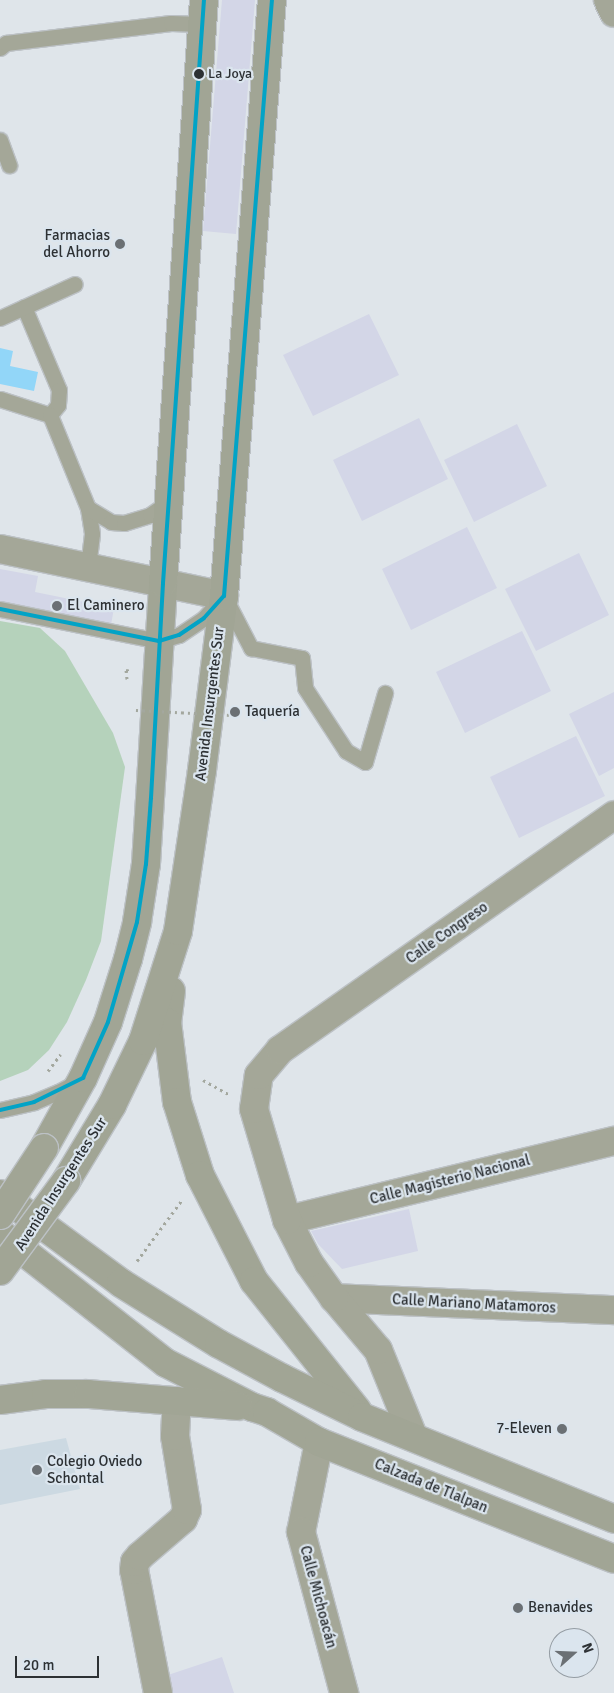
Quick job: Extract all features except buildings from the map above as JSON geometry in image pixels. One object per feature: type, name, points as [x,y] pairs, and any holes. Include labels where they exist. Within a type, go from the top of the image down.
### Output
[{"type":"main road","name":"Avenida Insurgentes Sur","points":[[0,1271],[66,1181],[112,1105],[143,1041],[178,931],[202,770],[224,596],[272,0]]},
{"type":"main road","points":[[0,1215],[44,1148],[83,1078],[108,1022],[137,922],[146,864],[159,642],[203,12]]},
{"type":"main road","points":[[178,931],[167,1022],[177,1102],[200,1175],[254,1281],[362,1417]]},
{"type":"main road","points":[[0,1194],[121,1283],[227,1348],[282,1378],[362,1417],[413,1436],[614,1519]]},
{"type":"main road","points":[[0,1233],[166,1363],[252,1407]]},
{"type":"main road","points":[[0,1400],[46,1394],[88,1394],[252,1407]]},
{"type":"main road","name":"Calzada de Tlalpan","points":[[252,1407],[267,1412],[319,1442],[614,1559]]},
{"type":"street","points":[[608,0],[614,13]]},
{"type":"street","points":[[0,549],[224,596]]},
{"type":"street","name":"Calle Congreso","points":[[254,1104],[259,1075],[280,1050],[614,815]]},
{"type":"street","points":[[254,1104],[267,1160],[287,1220],[309,1263],[334,1298],[378,1350],[413,1436]]},
{"type":"street","name":"Calle Magisterio Nacional","points":[[287,1220],[614,1141]]},
{"type":"street","name":"Calle Mariano Matamoros","points":[[334,1298],[614,1310]]},
{"type":"street","points":[[158,1693],[134,1570],[135,1562],[140,1556],[183,1519],[187,1510],[176,1436],[177,1401]]},
{"type":"street","name":"Calle Michoacán","points":[[319,1442],[301,1532],[344,1693]]},
{"type":"lane","points":[[0,48],[6,43],[171,23],[203,12]]},
{"type":"lane","points":[[0,140],[9,165]]},
{"type":"lane","points":[[0,318],[75,284]]},
{"type":"lane","points":[[24,307],[59,390],[58,405],[50,415]]},
{"type":"lane","points":[[0,399],[50,415],[92,513],[91,551],[88,568]]},
{"type":"lane","points":[[92,513],[111,522],[124,524],[150,515],[170,501]]},
{"type":"lane","points":[[0,609],[159,642],[179,635],[204,618],[224,596],[251,648],[302,658],[305,688],[346,751],[365,762],[385,693]]},
{"type":"lane","points":[[0,1110],[42,1099],[83,1078]]},
{"type":"path","points":[[126,670],[128,688]]},
{"type":"path","points":[[131,706],[131,715]]},
{"type":"path","points":[[136,710],[231,716]]},
{"type":"path","points":[[46,1073],[64,1050]]},
{"type":"path","points":[[172,1062],[220,1091],[254,1104]]},
{"type":"path","points":[[121,1283],[200,1175]]},
{"type":"shaded area","name":"Colegio Oviedo Schontal","points":[[66,1438],[80,1489],[0,1505],[0,1450]]},
{"type":"green space","points":[[0,621],[40,628],[65,651],[113,733],[125,767],[101,941],[86,980],[67,1022],[49,1050],[28,1070],[0,1081]]},
{"type":"water","points":[[0,348],[13,351],[10,366],[38,372],[34,391],[0,384]]},
{"type":"transit line","points":[[0,1110],[34,1102],[83,1078],[108,1022],[137,922],[146,864],[151,798],[163,583],[204,0]]},
{"type":"transit line","points":[[0,609],[159,641],[179,635],[204,618],[224,596],[272,0]]},
{"type":"place","name":"La Joya","points":[[199,74]]},
{"type":"place","name":"Farmacias del Ahorro","points":[[120,244]]},
{"type":"place","name":"El Caminero","points":[[57,606]]},
{"type":"place","name":"Taquería","points":[[235,712]]},
{"type":"place","name":"7-Eleven","points":[[562,1429]]},
{"type":"place","name":"Colegio Oviedo Schontal","points":[[37,1470]]},
{"type":"place","name":"Benavides","points":[[518,1608]]}]
